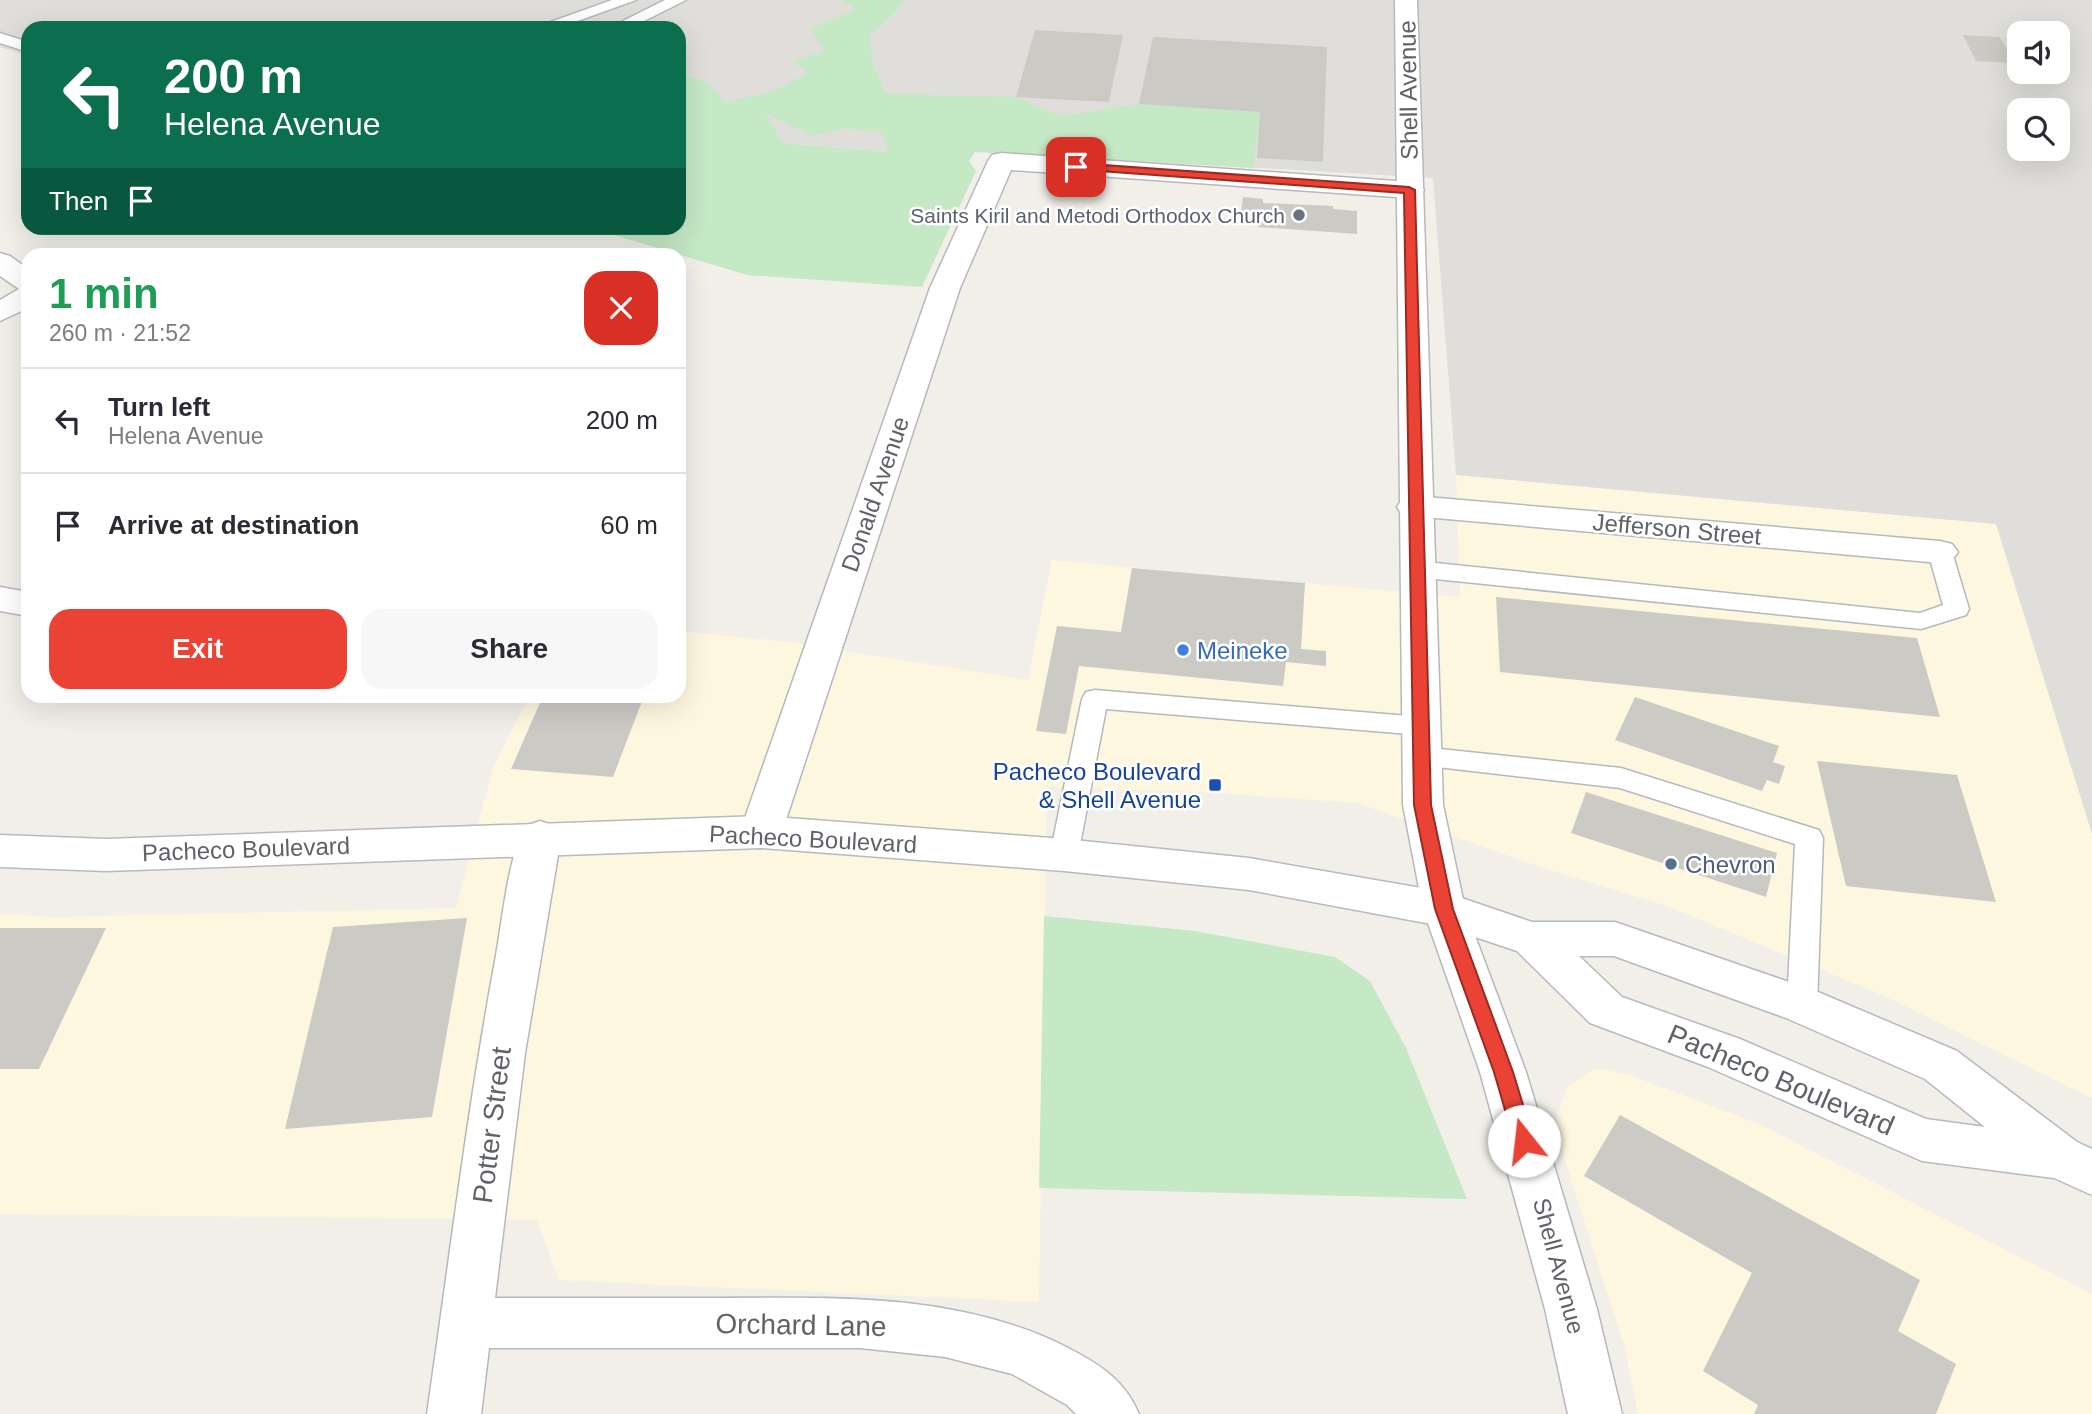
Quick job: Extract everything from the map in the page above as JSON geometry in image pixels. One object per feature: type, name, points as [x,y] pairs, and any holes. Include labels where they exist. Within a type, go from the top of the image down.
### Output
[{"type":"street","name":"Shell Avenue","points":[[1406,0],[1414,507],[1423,805],[1444,909],[1507,1084],[1571,1309],[1595,1414]]},
{"type":"street","name":"Donald Avenue","points":[[761,832],[945,288],[1001,161],[1409,190]]},
{"type":"street","points":[[0,262],[21,277]]},
{"type":"street","points":[[0,312],[21,300]]},
{"type":"street","name":"Jefferson Street","points":[[1414,507],[1940,552]]},
{"type":"street","points":[[0,598],[21,602]]},
{"type":"street","name":"Pacheco Boulevard","points":[[0,851],[106,855],[540,837],[761,832],[1064,855],[1249,874],[1444,909],[1532,939],[1615,939],[1802,1005],[1941,1065],[2076,1165]]},
{"type":"street","name":"Potter Street","points":[[454,1414],[517,946],[540,837]]},
{"type":"street","name":"Pacheco Boulevard","points":[[1532,939],[1606,1010],[1724,1053],[1922,1140],[2076,1165]]},
{"type":"street","name":"Orchard Lane","points":[[467,1323],[860,1323],[945,1332],[1021,1351],[1086,1386],[1112,1414]]},
{"type":"lane","points":[[564,21],[628,0]]},
{"type":"lane","points":[[632,21],[678,0]]},
{"type":"lane","points":[[0,38],[21,45]]},
{"type":"lane","points":[[1416,569],[1921,621],[1957,609],[1940,552]]},
{"type":"lane","points":[[1064,855],[1095,699],[1421,741],[1621,778],[1809,838],[1802,1005]]},
{"type":"shaded area","points":[[0,0],[2092,0],[2092,834],[1996,524],[1456,475],[1433,178],[984,152],[888,152],[686,135],[686,21],[21,21],[21,54],[0,47]]},
{"type":"shaded area","points":[[1456,475],[1996,524],[2092,834],[2092,1098],[1880,994],[1667,906],[1553,871],[1357,803],[1202,792],[1047,787],[1039,1302],[559,1280],[537,1220],[0,1214],[0,914],[54,917],[456,908],[493,768],[526,703],[686,703],[686,632],[789,642],[1028,680],[1052,560],[1460,597]]},
{"type":"shaded area","points":[[1596,1068],[1630,1075],[1759,1124],[2092,1294],[2092,1414],[1638,1414],[1624,1345],[1565,1161],[1556,1119],[1568,1086]]},
{"type":"green space","points":[[842,0],[904,0],[897,11],[869,36],[873,64],[886,94],[1016,97],[1061,116],[1139,104],[1260,112],[1253,168],[975,152],[969,161],[976,171],[922,287],[747,275],[686,257],[686,248],[657,248],[614,235],[686,235],[686,75],[710,84],[725,102],[771,92],[808,73],[792,61],[824,51],[810,28],[856,10]],"holes":[[[765,113],[812,136],[846,128],[882,133],[888,152],[783,143]]]},
{"type":"green space","points":[[1044,916],[1195,931],[1335,957],[1370,981],[1406,1048],[1467,1199],[1039,1188]]},
{"type":"building","points":[[1035,30],[1123,35],[1109,102],[1016,97]]},
{"type":"building","points":[[1963,35],[2000,37],[2007,49],[2007,63],[1976,61]]},
{"type":"building","points":[[1153,37],[1327,47],[1323,162],[1257,158],[1260,112],[1139,104]]},
{"type":"building","name":"Saints Kiril and Metodi Orthodox Church","points":[[1243,197],[1263,199],[1263,203],[1333,206],[1333,209],[1357,211],[1357,234],[1258,227],[1259,221],[1240,219]]},
{"type":"building","name":"Meineke","points":[[1132,568],[1305,583],[1301,649],[1326,651],[1326,666],[1286,662],[1283,686],[1079,666],[1066,734],[1036,731],[1057,626],[1121,632]]},
{"type":"building","points":[[1496,597],[1917,638],[1940,717],[1500,672]]},
{"type":"building","points":[[1635,697],[1779,746],[1773,762],[1785,766],[1779,784],[1767,780],[1762,791],[1615,740]]},
{"type":"building","points":[[540,703],[641,703],[613,777],[511,769]]},
{"type":"building","points":[[1817,761],[1957,775],[1996,902],[1846,886]]},
{"type":"building","points":[[1586,792],[1777,853],[1766,897],[1571,833]]},
{"type":"building","points":[[467,918],[432,1117],[285,1129],[333,927]]},
{"type":"building","points":[[0,928],[106,928],[39,1069],[0,1069]]},
{"type":"building","points":[[1620,1115],[1920,1280],[1898,1331],[1956,1364],[1936,1414],[1754,1414],[1758,1405],[1703,1371],[1752,1273],[1584,1176]]},
{"type":"place","name":"Saints Kiril and Metodi Orthodox Church","points":[[1299,215]]},
{"type":"place","name":"Meineke","points":[[1183,650]]},
{"type":"place","name":"Pacheco Boulevard & Shell Avenue","points":[[1215,785]]},
{"type":"place","name":"Chevron","points":[[1671,864]]},
{"type":"route","points":[[1076,167],[1409,190],[1423,805],[1444,909],[1503,1072],[1524,1141]]}]
